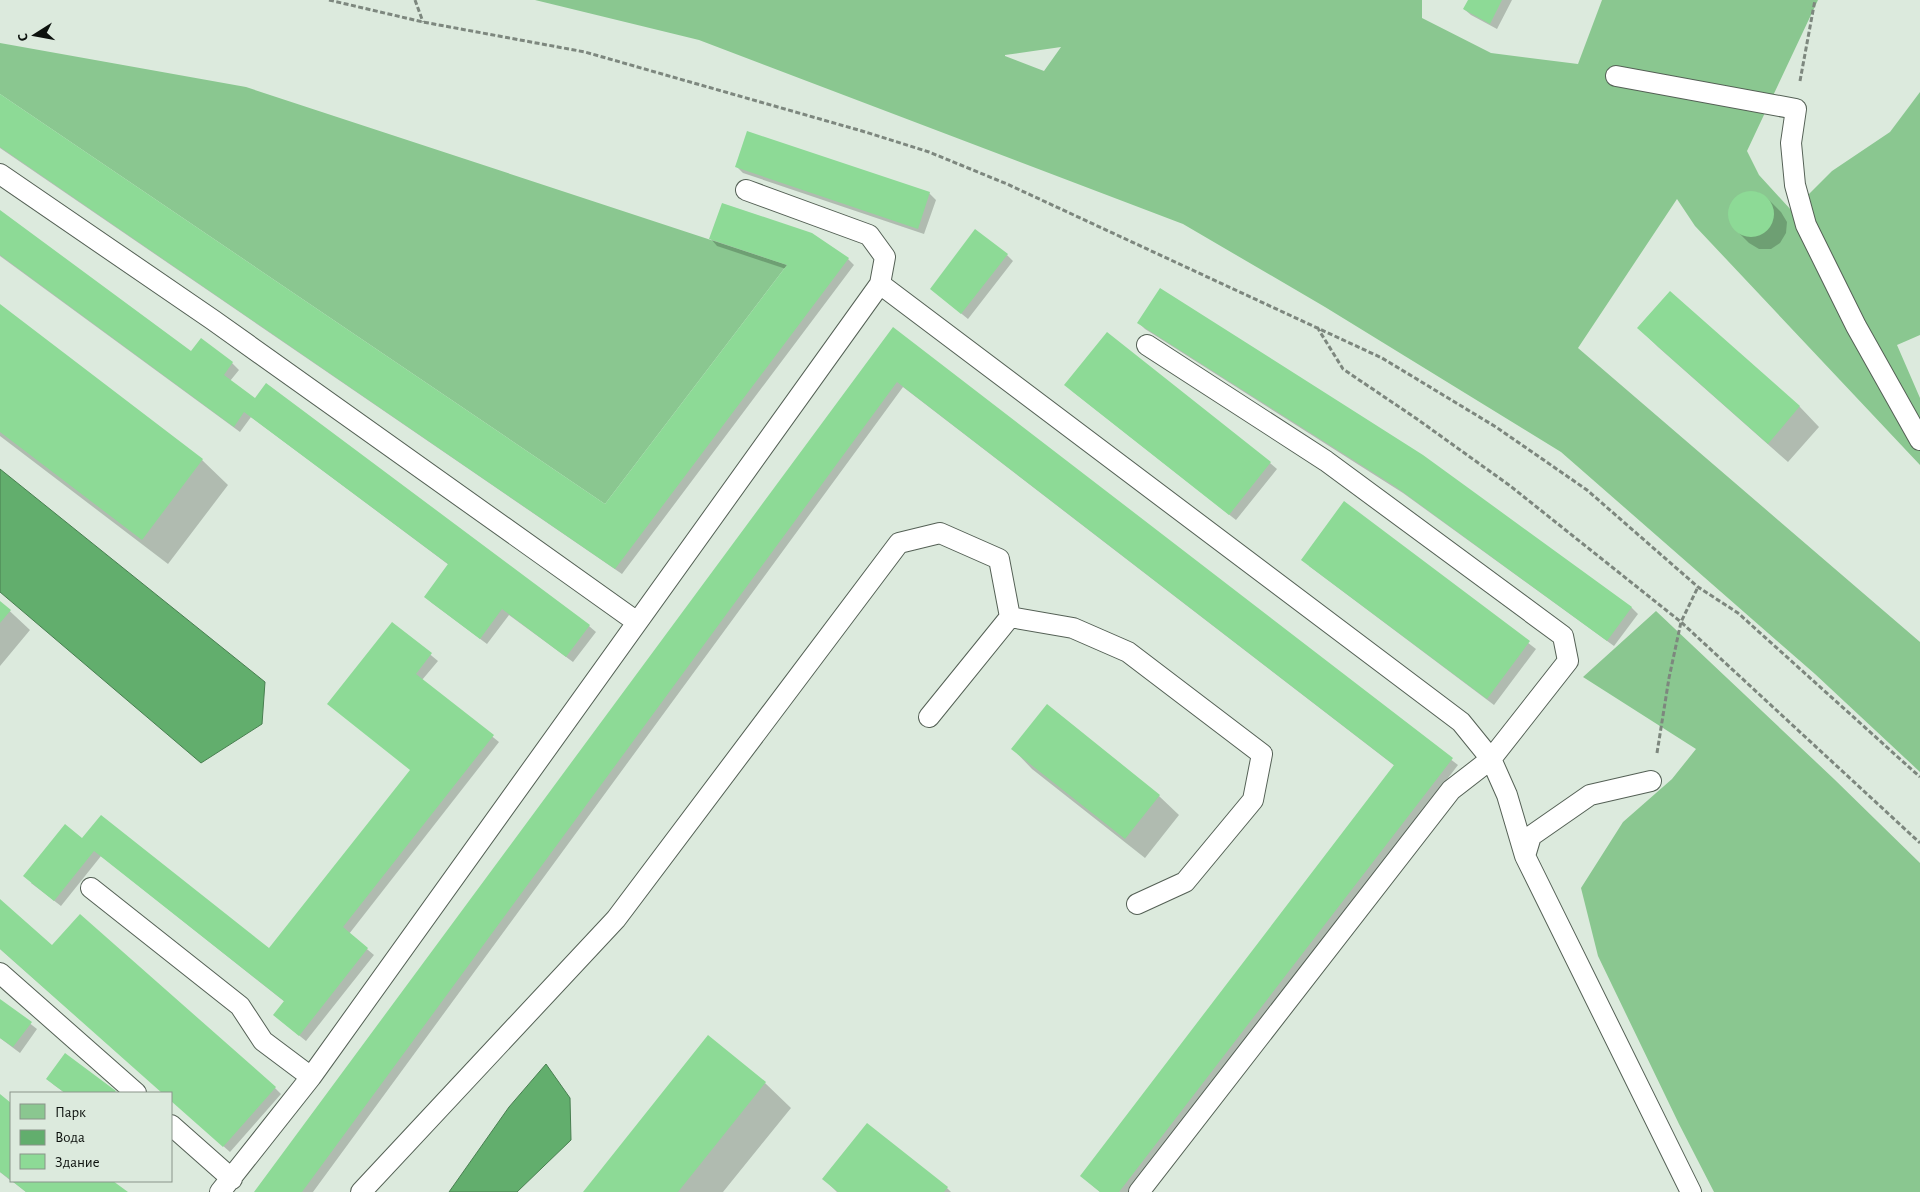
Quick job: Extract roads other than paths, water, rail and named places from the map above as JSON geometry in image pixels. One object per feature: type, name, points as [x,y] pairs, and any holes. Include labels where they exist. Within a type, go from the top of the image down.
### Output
[{"type":"lane","points":[[1616,76],[1796,109],[1791,142],[1795,185],[1806,224],[1856,326],[1920,440]]},
{"type":"lane","points":[[0,174],[213,320],[637,622]]},
{"type":"lane","points":[[172,1126],[226,1185],[310,1077],[880,284],[886,257],[869,235],[746,190]]},
{"type":"lane","points":[[880,284],[1461,722],[1491,759],[1507,796],[1525,856],[1691,1192]]},
{"type":"lane","points":[[1139,1192],[1451,790],[1491,759],[1568,661],[1563,636],[1326,461],[1147,345]]},
{"type":"lane","points":[[361,1192],[616,919],[899,543],[940,533],[999,558],[1010,617],[929,716]]},
{"type":"lane","points":[[1010,617],[1073,628],[1128,652],[1262,754],[1253,800],[1185,882],[1138,904]]},
{"type":"lane","points":[[1525,856],[1531,836],[1590,795],[1651,781]]},
{"type":"lane","points":[[91,888],[240,1006],[263,1041],[310,1077]]},
{"type":"lane","points":[[0,973],[135,1092]]},
{"type":"water","points":[[0,469],[265,682],[262,724],[201,763],[0,592]]},
{"type":"water","points":[[546,1064],[570,1098],[571,1140],[517,1192],[449,1192],[509,1107]]}]
